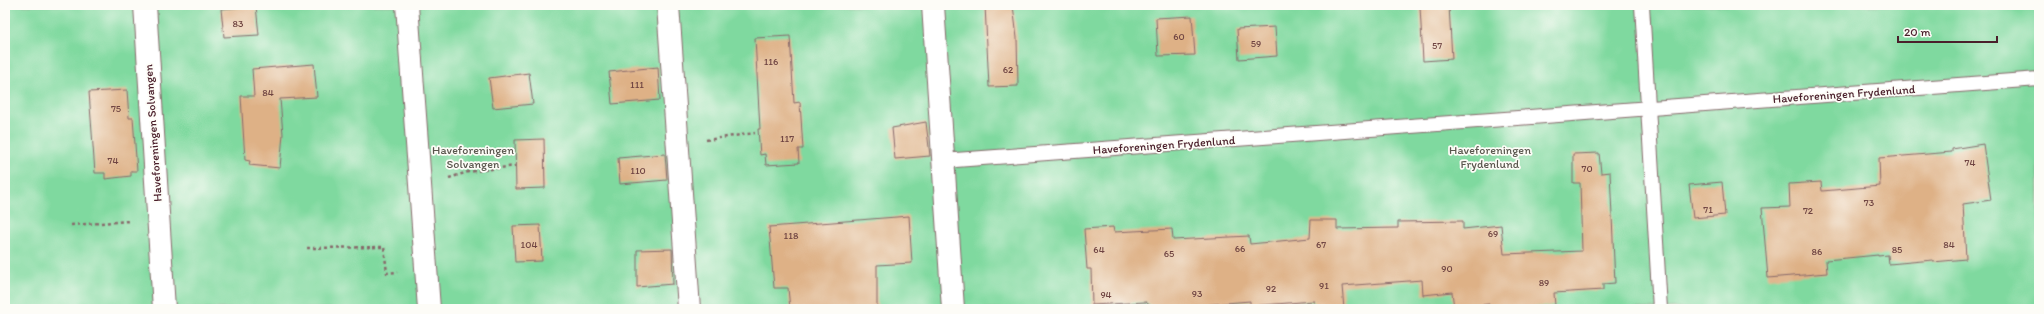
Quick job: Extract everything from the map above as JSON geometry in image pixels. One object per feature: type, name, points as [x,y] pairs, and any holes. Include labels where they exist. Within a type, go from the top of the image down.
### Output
[{"type":"street","name":"Haveforeningen Solvangen","points":[[145,5],[164,309]]},
{"type":"street","points":[[407,5],[429,309]]},
{"type":"street","points":[[668,5],[689,309]]},
{"type":"street","points":[[933,5],[942,161],[953,309]]},
{"type":"lane","points":[[1642,5],[1660,309]]},
{"type":"lane","name":"Haveforeningen Frydenlund","points":[[942,161],[2039,79]]},
{"type":"path","points":[[678,144],[755,133]]},
{"type":"path","points":[[421,186],[468,172],[515,166]]},
{"type":"path","points":[[71,226],[159,218]]},
{"type":"path","points":[[307,248],[384,247],[387,273],[426,271]]},
{"type":"green space","points":[[5,5],[2039,5],[2039,309],[5,309]]},
{"type":"building","points":[[985,5],[1013,5],[1017,38],[1018,86],[989,87]]},
{"type":"building","points":[[1449,5],[1452,59],[1423,61],[1420,7]]},
{"type":"building","points":[[256,6],[259,35],[224,37],[221,9]]},
{"type":"building","points":[[1192,16],[1195,55],[1158,56],[1156,18]]},
{"type":"building","points":[[1275,27],[1277,56],[1239,59],[1237,29]]},
{"type":"building","points":[[790,36],[794,103],[800,102],[803,149],[798,149],[799,163],[766,165],[765,154],[760,155],[755,38]]},
{"type":"building","points":[[314,64],[317,97],[280,99],[283,134],[280,168],[249,165],[250,161],[245,160],[241,96],[254,96],[252,69]]},
{"type":"building","points":[[658,67],[660,100],[612,104],[609,72]]},
{"type":"building","points":[[529,73],[533,104],[493,108],[489,78]]},
{"type":"building","points":[[127,90],[129,118],[133,118],[137,171],[131,171],[131,176],[105,179],[105,173],[95,173],[89,92]]},
{"type":"building","points":[[926,122],[930,156],[895,159],[892,128]]},
{"type":"building","points":[[544,139],[545,188],[516,189],[515,140]]},
{"type":"building","points":[[1983,144],[1991,200],[1963,204],[1966,259],[1889,264],[1888,255],[1878,255],[1826,260],[1827,273],[1768,278],[1762,208],[1790,207],[1789,184],[1821,182],[1822,191],[1880,186],[1879,158],[1952,152],[1952,149]]},
{"type":"building","points":[[1599,153],[1601,173],[1610,172],[1615,283],[1603,284],[1603,290],[1554,293],[1555,306],[1489,309],[1489,304],[1454,308],[1452,292],[1423,295],[1422,280],[1342,286],[1344,309],[1314,309],[1314,301],[1250,306],[1250,301],[1154,309],[1146,302],[1092,305],[1091,269],[1087,269],[1084,229],[1113,227],[1114,232],[1172,229],[1173,240],[1249,236],[1250,244],[1310,238],[1311,220],[1337,220],[1337,229],[1398,228],[1398,222],[1463,221],[1463,229],[1501,225],[1504,254],[1582,251],[1580,183],[1573,183],[1573,154]]},
{"type":"building","points":[[665,154],[667,180],[620,184],[618,158]]},
{"type":"building","points":[[1722,182],[1725,215],[1693,218],[1689,185]]},
{"type":"building","points":[[909,216],[912,263],[877,265],[877,309],[790,309],[788,288],[774,288],[769,227]]},
{"type":"building","points":[[540,225],[542,261],[515,262],[513,226]]},
{"type":"building","points":[[672,249],[673,284],[637,287],[637,250]]}]
